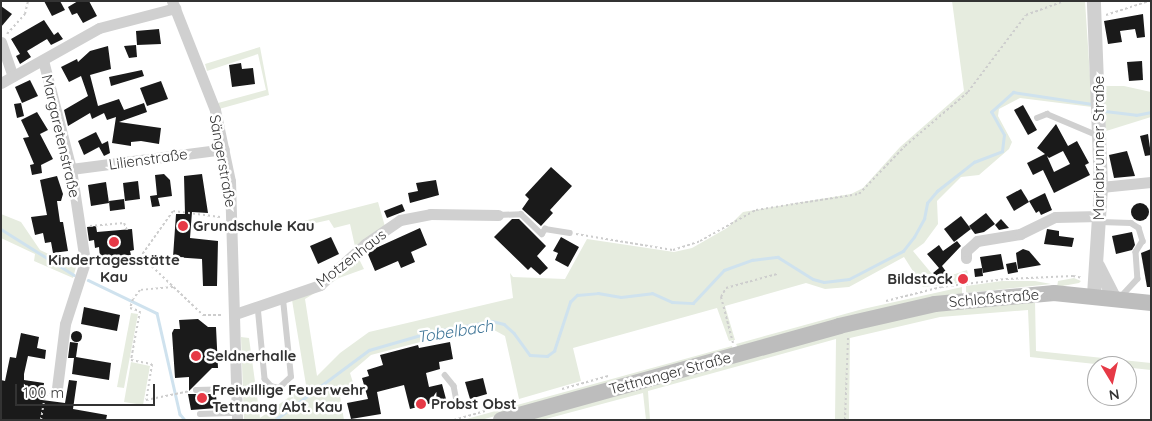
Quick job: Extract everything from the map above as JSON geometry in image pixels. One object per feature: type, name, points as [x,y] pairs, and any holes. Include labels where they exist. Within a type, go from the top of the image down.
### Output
[{"type":"main road","name":"Schloßstraße","points":[[843,326],[971,298],[1054,293],[1117,297],[1151,303]]},
{"type":"main road","name":"Tettnanger Straße","points":[[501,420],[843,326]]},
{"type":"street","name":"Mariabrunner Straße","points":[[1094,1],[1100,107],[1101,187],[1094,295]]},
{"type":"street","points":[[1,83],[99,28],[173,5]]},
{"type":"street","name":"Sängerstraße","points":[[173,5],[202,71],[224,148],[232,217],[237,416]]},
{"type":"street","points":[[1,41],[13,76]]},
{"type":"street","name":"Margaretenstraße","points":[[43,60],[71,169],[85,262],[65,324],[57,388]]},
{"type":"street","name":"Lilienstraße","points":[[71,169],[224,148]]},
{"type":"street","points":[[1101,187],[1151,182]]},
{"type":"street","name":"Motzenhaus","points":[[235,314],[320,285],[365,244],[400,220],[430,214],[498,215]]},
{"type":"street","points":[[966,258],[966,251],[977,241],[1020,234],[1055,217],[1100,219]]},
{"type":"street","points":[[1097,264],[1117,297]]},
{"type":"lane","points":[[1037,118],[1047,114],[1100,136]]},
{"type":"lane","points":[[498,215],[521,214],[542,234],[545,229],[570,233]]},
{"type":"lane","points":[[1100,219],[1131,223],[1139,228],[1143,241],[1136,252],[1138,279],[1117,297]]},
{"type":"lane","points":[[258,306],[265,379],[271,386],[279,388],[291,377],[283,299]]},
{"type":"lane","points":[[445,375],[454,386],[458,406]]},
{"type":"lane","points":[[196,390],[237,389]]},
{"type":"lane","points":[[200,414],[237,416]]},
{"type":"path","points":[[1,41],[25,14],[28,1]]},
{"type":"path","points":[[570,233],[673,250],[700,241],[756,210],[859,194],[905,146],[968,92],[1026,15],[1064,1]]},
{"type":"path","points":[[1096,16],[1133,8],[1149,1]]},
{"type":"path","points":[[102,262],[141,256],[174,211],[192,211],[200,216],[232,217]]},
{"type":"path","points":[[80,227],[124,223],[127,230]]},
{"type":"path","points":[[141,256],[203,315],[235,314]]},
{"type":"path","points":[[733,343],[722,305],[721,297],[726,288],[777,274]]},
{"type":"path","points":[[173,286],[140,290],[132,299],[130,308],[140,311],[131,360],[152,364],[146,400],[179,394]]},
{"type":"path","points":[[843,326],[845,420]]},
{"type":"path","points":[[41,420],[45,396],[57,388]]},
{"type":"shaded area","points":[[952,1],[1085,1],[1092,107],[1020,98],[999,109],[998,116],[1012,142],[1009,149],[979,175],[961,177],[937,201],[938,224],[924,243],[913,251],[937,280],[967,270],[970,282],[923,287],[904,257],[849,287],[825,289],[806,283],[725,306],[735,340],[729,341],[717,308],[573,348],[581,381],[519,399],[505,336],[485,325],[371,355],[350,373],[356,392],[340,396],[344,420],[244,420],[241,337],[249,338],[260,418],[306,385],[292,300],[358,257],[364,269],[339,278],[305,299],[317,376],[340,353],[369,332],[513,298],[510,273],[513,277],[565,279],[587,239],[674,252],[692,248],[727,228],[743,212],[851,194],[863,188],[900,147],[964,91]]},
{"type":"shaded area","points":[[260,47],[269,95],[219,109],[218,103],[266,90],[258,54],[207,71],[205,64]]},
{"type":"shaded area","points":[[1100,86],[1124,86],[1151,92],[1151,117],[1103,132]]},
{"type":"shaded area","points":[[378,202],[386,230],[356,251],[350,224],[334,228],[329,220],[293,228],[292,224]]},
{"type":"shaded area","points":[[1,214],[21,222],[40,250],[76,267],[73,278],[34,261],[35,254],[1,238]]},
{"type":"shaded area","points":[[1074,278],[1081,281],[1057,287],[1058,281]]},
{"type":"shaded area","points":[[1002,281],[1035,281],[1051,284],[966,293],[966,286]]},
{"type":"shaded area","points":[[962,287],[962,294],[738,348],[736,344],[863,309]]},
{"type":"shaded area","points":[[1035,300],[1036,351],[1087,356],[1087,363],[1030,357],[1028,310],[940,317],[850,338],[849,420],[835,420],[836,339],[648,391],[650,420],[646,420],[643,393],[542,420],[525,420],[851,329],[955,306]]},
{"type":"shaded area","points":[[131,313],[138,314],[124,388],[117,387]]},
{"type":"shaded area","points":[[732,346],[733,350],[481,420],[463,420]]},
{"type":"shaded area","points":[[131,362],[150,366],[143,405],[124,402]]},
{"type":"shaded area","points":[[1137,362],[1151,363],[1151,370],[1137,368]]},
{"type":"building","points":[[44,1],[60,1],[65,10],[52,16]]},
{"type":"building","points":[[78,1],[89,1],[97,16],[83,23],[77,13],[72,15],[68,7]]},
{"type":"building","points":[[1,6],[12,14],[1,27]]},
{"type":"building","points":[[1143,14],[1145,37],[1137,38],[1135,29],[1120,31],[1122,42],[1108,44],[1104,21]]},
{"type":"building","points":[[44,20],[54,35],[58,32],[63,39],[51,45],[47,39],[27,51],[31,57],[20,64],[16,56],[20,54],[11,39]]},
{"type":"building","points":[[159,29],[161,44],[137,45],[136,31]]},
{"type":"building","points":[[136,45],[137,57],[129,58],[124,46]]},
{"type":"building","points":[[108,46],[111,69],[90,75],[98,106],[119,99],[124,110],[144,103],[147,112],[119,122],[161,128],[159,144],[141,141],[131,142],[131,146],[112,143],[116,117],[107,120],[104,113],[92,119],[90,113],[68,126],[64,110],[88,96],[81,76],[69,82],[61,67],[77,59],[78,62],[90,51]]},
{"type":"building","points":[[1142,61],[1143,80],[1129,81],[1127,62]]},
{"type":"building","points":[[241,63],[242,69],[253,68],[255,84],[232,87],[229,65]]},
{"type":"building","points":[[142,70],[144,76],[111,86],[109,77]]},
{"type":"building","points":[[30,80],[38,96],[22,103],[15,87]]},
{"type":"building","points":[[161,81],[168,99],[147,106],[140,88]]},
{"type":"building","points":[[21,103],[24,116],[17,118],[14,104]]},
{"type":"building","points":[[1023,105],[1037,130],[1028,135],[1014,110]]},
{"type":"building","points":[[37,112],[48,130],[40,134],[53,159],[41,165],[42,173],[32,175],[30,165],[34,164],[23,138],[29,137],[21,120]]},
{"type":"building","points":[[1056,124],[1068,146],[1077,141],[1089,163],[1085,165],[1090,175],[1054,193],[1043,170],[1033,175],[1027,163],[1045,154],[1037,148]],"holes":[[[1063,151],[1070,164],[1054,172],[1047,156],[1049,158]]]},
{"type":"building","points":[[96,132],[102,144],[108,141],[110,153],[104,156],[99,147],[84,155],[78,141]]},
{"type":"building","points":[[1148,134],[1151,155],[1145,156],[1140,136]]},
{"type":"building","points":[[1127,151],[1135,176],[1114,178],[1109,155]]},
{"type":"building","points":[[551,167],[572,186],[550,210],[553,213],[541,226],[522,209],[529,199],[525,195]]},
{"type":"building","points":[[164,174],[170,180],[172,196],[158,198],[160,206],[152,207],[150,196],[157,195],[155,175]]},
{"type":"building","points":[[202,174],[208,213],[192,212],[190,238],[218,241],[217,286],[203,286],[202,259],[173,257],[176,214],[185,214],[184,176]]},
{"type":"building","points":[[57,176],[63,194],[61,201],[57,201],[60,222],[63,222],[68,251],[53,253],[51,242],[45,243],[43,233],[35,235],[31,217],[47,215],[40,180]]},
{"type":"building","points":[[436,180],[439,195],[410,203],[408,193],[418,191],[416,183]]},
{"type":"building","points":[[138,181],[140,199],[125,201],[123,183]]},
{"type":"building","points":[[106,182],[109,203],[91,206],[88,185]]},
{"type":"building","points":[[1021,189],[1029,202],[1014,211],[1006,197]]},
{"type":"building","points":[[1045,193],[1052,210],[1041,215],[1039,211],[1036,213],[1029,201]]},
{"type":"building","points":[[124,199],[125,209],[110,211],[109,201]]},
{"type":"building","points":[[1140,203],[1146,206],[1149,212],[1146,218],[1140,221],[1134,218],[1131,212],[1134,206]]},
{"type":"building","points":[[402,204],[405,211],[387,218],[384,211]]},
{"type":"building","points":[[986,213],[995,224],[984,232],[975,234],[969,226]]},
{"type":"building","points":[[961,216],[971,229],[954,242],[944,229]]},
{"type":"building","points":[[512,219],[519,219],[546,246],[537,256],[548,268],[540,275],[531,267],[528,270],[494,237]]},
{"type":"building","points":[[1001,219],[1009,228],[999,230],[995,225]]},
{"type":"building","name":"Kindertagesstätte Kau","points":[[96,226],[97,232],[132,229],[134,250],[130,251],[131,255],[100,258],[99,247],[95,248],[94,240],[89,241],[87,227]]},
{"type":"building","points":[[420,228],[427,245],[411,252],[415,262],[401,268],[398,261],[375,271],[367,252]]},
{"type":"building","points":[[1047,229],[1059,231],[1059,236],[1074,238],[1072,247],[1044,244]]},
{"type":"building","points":[[1132,232],[1135,245],[1132,250],[1116,254],[1112,236]]},
{"type":"building","points":[[331,237],[339,254],[318,264],[310,246]]},
{"type":"building","points":[[561,237],[579,247],[568,267],[555,260],[558,253],[553,251]]},
{"type":"building","points":[[957,241],[961,246],[942,266],[947,273],[938,279],[933,273],[939,268],[927,254],[939,245],[943,251]]},
{"type":"building","points":[[1023,249],[1029,251],[1041,265],[1018,269],[1016,253]]},
{"type":"building","points":[[1151,249],[1151,287],[1147,287],[1141,253]]},
{"type":"building","points":[[1001,254],[1004,269],[983,273],[980,257]]},
{"type":"building","points":[[1016,262],[1018,272],[1008,274],[1006,264]]},
{"type":"building","points":[[982,268],[983,276],[975,277],[974,269]]},
{"type":"building","points":[[84,307],[120,315],[117,331],[81,324]]},
{"type":"building","name":"Seldnerhalle","points":[[198,319],[208,327],[216,327],[218,368],[212,368],[189,391],[189,377],[175,378],[172,333],[174,329],[180,329],[179,320]]},
{"type":"building","points":[[74,331],[78,331],[81,336],[80,340],[74,341],[71,338],[71,334]]},
{"type":"building","points":[[21,333],[39,337],[37,348],[46,350],[45,359],[28,356],[24,374],[24,380],[44,383],[42,400],[65,403],[69,380],[77,381],[73,409],[107,415],[106,420],[1,420],[1,380],[5,381],[10,357],[16,358]]},
{"type":"building","points":[[70,342],[78,343],[76,357],[111,363],[109,380],[72,374],[74,358],[68,358]]},
{"type":"building","points":[[450,342],[453,359],[439,362],[440,369],[426,373],[429,387],[442,384],[446,399],[410,409],[404,385],[377,392],[381,414],[351,419],[347,403],[368,399],[362,378],[369,376],[367,370],[383,365],[380,355],[418,345],[419,348]]},
{"type":"building","points":[[483,378],[487,394],[470,399],[465,382]]},
{"type":"building","name":"Freiwillige Feuerwehr Tettnang Abt. Kau","points":[[188,394],[216,394],[217,408],[191,410]]},
{"type":"waterway","name":"Tobelbach","points":[[275,420],[369,350],[431,332],[492,321],[504,324],[514,333],[530,355],[547,356],[554,351],[570,302],[577,295],[598,293],[621,297],[652,293],[672,302],[693,303],[724,270],[752,260],[778,257],[813,279],[824,282],[849,279],[903,251],[914,237],[924,219],[927,203],[937,191],[974,162],[1002,151],[1004,135],[991,112],[1013,92],[1092,104]]},
{"type":"waterway","name":"Tobelbach","points":[[1105,111],[1136,115],[1151,112]]},
{"type":"waterway","points":[[1,229],[74,275]]},
{"type":"waterway","points":[[88,280],[157,313],[180,414],[185,420]]},
{"type":"place","name":"Grundschule Kau","points":[[183,226]]},
{"type":"place","name":"Kindertagesstätte Kau","points":[[114,242]]},
{"type":"place","name":"Bildstock","points":[[963,279]]},
{"type":"place","name":"Seldnerhalle","points":[[196,356]]},
{"type":"place","name":"Freiwillige Feuerwehr Tettnang Abt. Kau","points":[[202,398]]},
{"type":"place","name":"Probst Obst","points":[[421,404]]}]
